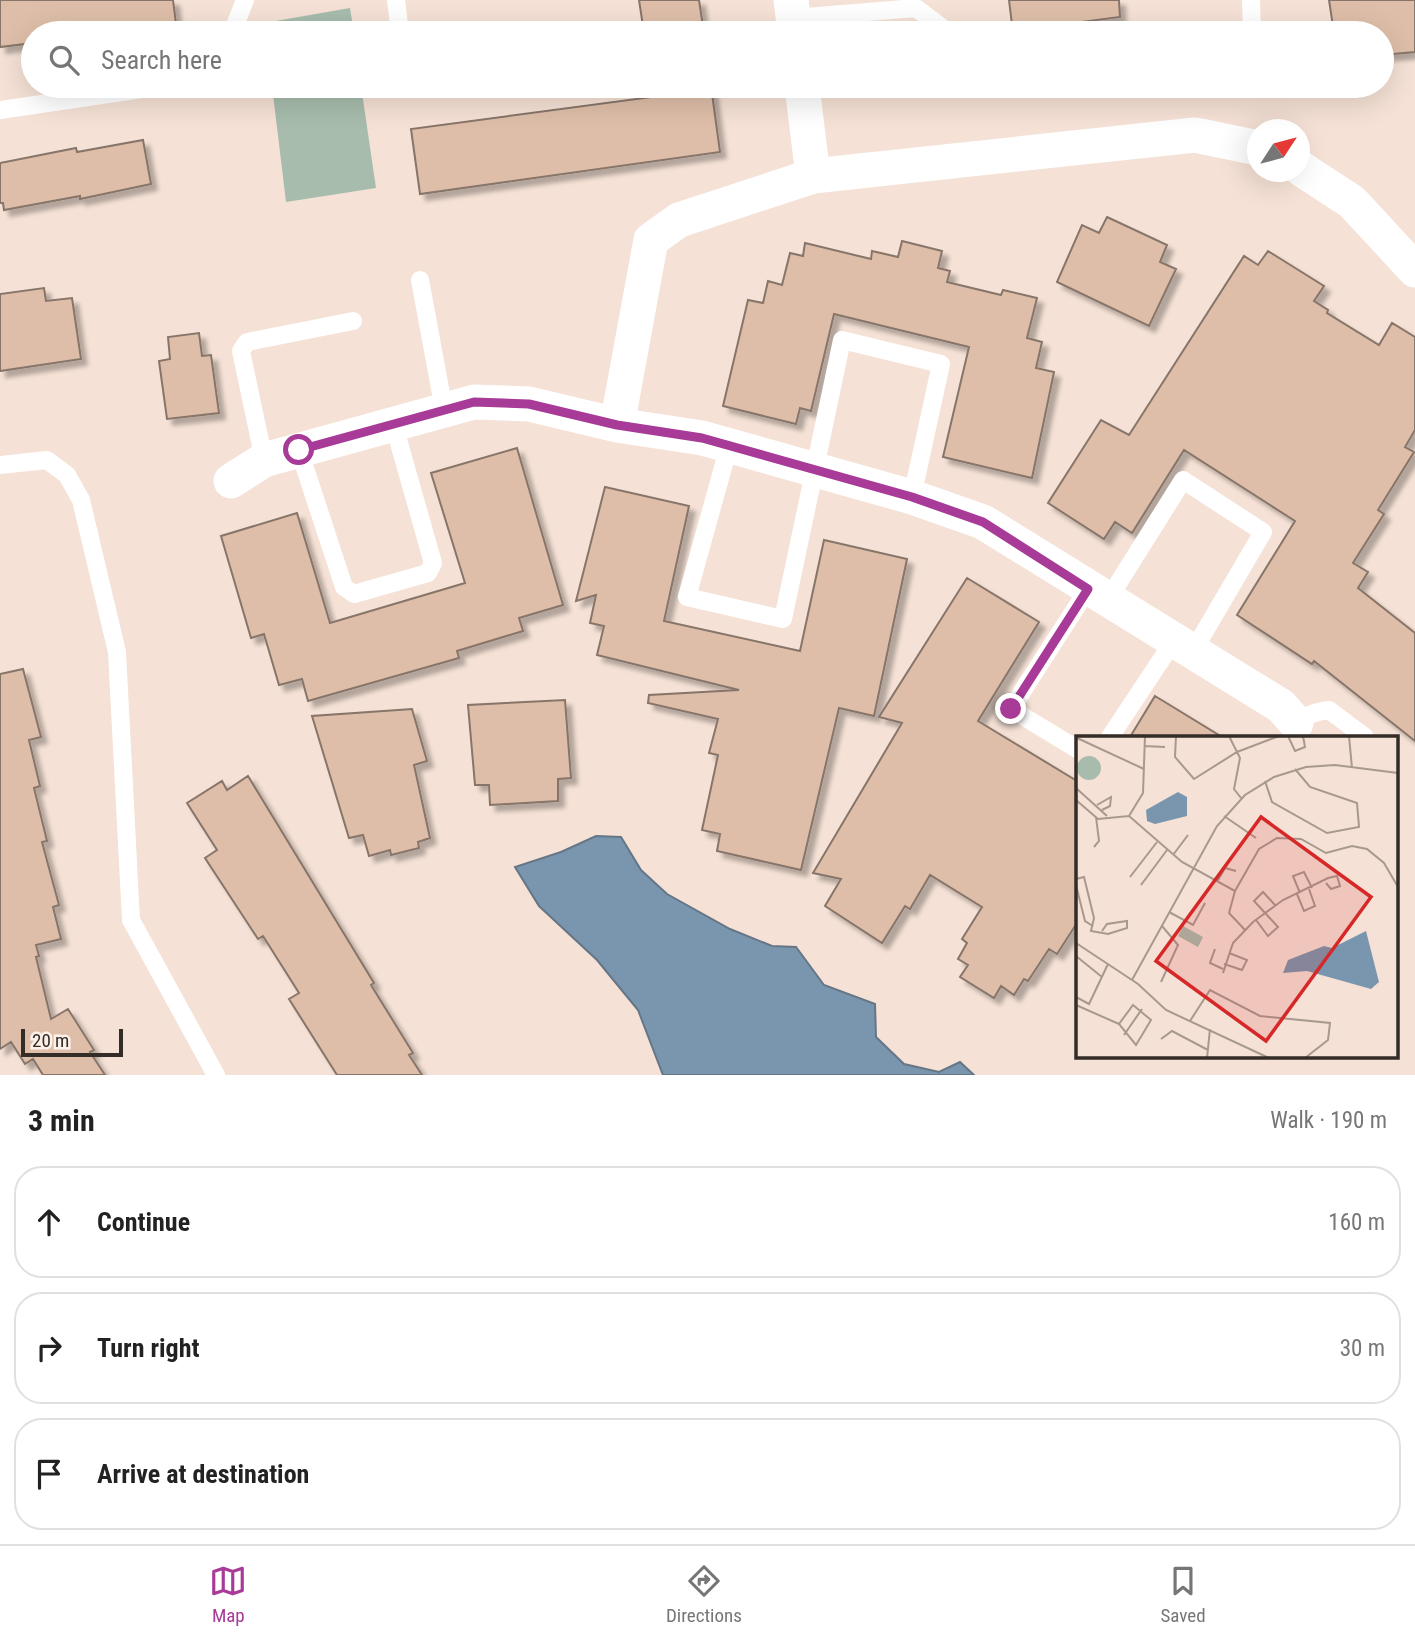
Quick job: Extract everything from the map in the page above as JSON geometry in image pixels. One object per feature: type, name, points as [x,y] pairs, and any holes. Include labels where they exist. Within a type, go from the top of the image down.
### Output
[{"type":"street","points":[[803,98],[813,176]]},
{"type":"street","points":[[617,425],[651,240],[679,220],[813,176],[1195,135],[1247,146]]},
{"type":"street","points":[[1310,175],[1352,202],[1415,270]]},
{"type":"street","points":[[231,481],[264,460],[393,422],[474,402],[529,404],[617,425],[729,446],[912,497],[983,522],[1280,706],[1292,730]]},
{"type":"lane","points":[[237,21],[245,0]]},
{"type":"lane","points":[[396,0],[399,21]]},
{"type":"lane","points":[[1251,0],[1252,21]]},
{"type":"lane","points":[[793,17],[916,8],[933,21]]},
{"type":"lane","points":[[0,110],[82,98]]},
{"type":"lane","points":[[420,279],[444,410]]},
{"type":"lane","points":[[264,460],[241,351],[247,342],[353,321]]},
{"type":"lane","points":[[729,446],[687,597],[783,619],[842,340],[941,364],[912,497]]},
{"type":"lane","points":[[299,450],[344,587],[354,593],[428,573],[433,563],[393,422]]},
{"type":"lane","points":[[0,465],[47,460],[66,475],[81,500],[117,652],[131,920],[216,1075]]},
{"type":"lane","points":[[1076,748],[1011,709],[1183,480],[1263,532],[1183,647],[1111,736]]},
{"type":"lane","points":[[1292,730],[1320,711],[1329,710],[1364,736]]},
{"type":"green space","points":[[350,8],[352,21],[275,21]]},
{"type":"green space","points":[[273,98],[363,98],[376,188],[286,202]]},
{"type":"water","points":[[596,836],[621,837],[641,870],[667,894],[730,929],[772,946],[796,947],[824,985],[875,1004],[876,1037],[904,1064],[939,1072],[960,1062],[974,1075],[663,1075],[638,1010],[597,960],[539,906],[515,867],[561,852]]},
{"type":"building","points":[[0,0],[173,0],[176,21],[21,21],[21,44],[0,47]]},
{"type":"building","points":[[639,0],[699,0],[702,21],[642,21]]},
{"type":"building","points":[[1009,0],[1119,0],[1120,17],[1089,21],[1012,21]]},
{"type":"building","points":[[1329,0],[1415,0],[1415,52],[1394,54],[1394,21],[1332,21]]},
{"type":"building","points":[[644,98],[713,98],[720,152],[420,194],[411,129]]},
{"type":"building","points":[[143,140],[151,184],[80,199],[80,196],[4,210],[3,203],[0,203],[0,163],[76,148],[77,152]]},
{"type":"building","points":[[1107,217],[1167,245],[1160,262],[1176,269],[1149,326],[1057,282],[1082,225],[1099,233]]},
{"type":"building","points":[[902,241],[942,251],[938,268],[950,271],[947,282],[1001,295],[1003,290],[1037,298],[1027,338],[1042,342],[1036,368],[1054,372],[1032,478],[943,457],[969,347],[834,314],[811,411],[800,408],[796,424],[723,406],[748,300],[763,303],[768,281],[782,285],[790,253],[803,256],[805,243],[871,259],[872,251],[898,257]]},
{"type":"building","points":[[1268,251],[1324,286],[1314,301],[1328,310],[1327,313],[1379,345],[1392,323],[1415,337],[1415,430],[1405,447],[1414,452],[1378,510],[1384,514],[1353,563],[1368,572],[1358,588],[1415,633],[1415,741],[1314,661],[1312,664],[1237,615],[1295,521],[1184,450],[1132,533],[1115,522],[1104,539],[1048,503],[1101,420],[1129,435],[1244,256],[1258,265]]},
{"type":"building","points":[[44,288],[46,301],[72,298],[81,359],[0,371],[0,294]]},
{"type":"building","points":[[199,333],[202,356],[211,355],[219,413],[167,419],[159,361],[170,359],[168,337]]},
{"type":"building","points":[[517,448],[563,605],[519,618],[523,631],[457,651],[459,658],[308,701],[302,679],[279,685],[264,634],[251,638],[221,536],[297,513],[330,623],[465,583],[431,473]]},
{"type":"building","points":[[605,487],[689,506],[664,621],[800,651],[824,540],[907,559],[874,716],[839,708],[801,870],[717,851],[720,834],[702,830],[718,755],[709,753],[718,719],[648,703],[649,695],[739,690],[597,655],[604,626],[590,623],[596,595],[576,601]]},
{"type":"building","points":[[967,578],[1039,622],[978,721],[1076,780],[1076,925],[1057,954],[1049,949],[1028,981],[1024,979],[1014,995],[1001,986],[994,998],[960,977],[968,965],[958,959],[967,943],[962,939],[982,907],[930,875],[910,909],[905,906],[882,943],[825,906],[841,879],[813,873],[902,723],[879,717]]},
{"type":"building","points":[[23,669],[41,737],[29,740],[40,786],[34,788],[47,841],[42,842],[59,905],[53,907],[61,939],[36,945],[39,956],[36,957],[51,1019],[68,1009],[94,1050],[90,1052],[105,1075],[43,1075],[33,1059],[25,1064],[11,1042],[0,1049],[0,674]]},
{"type":"building","points":[[1155,696],[1220,736],[1131,736]]},
{"type":"building","points":[[565,700],[571,778],[558,779],[558,801],[490,805],[489,785],[475,785],[468,705]]},
{"type":"building","points":[[412,709],[427,761],[414,765],[430,838],[418,842],[419,848],[391,855],[390,850],[369,856],[363,835],[349,838],[312,716]]},
{"type":"building","points":[[248,776],[374,983],[371,985],[413,1053],[409,1055],[422,1075],[337,1075],[289,999],[299,993],[263,936],[258,939],[205,858],[217,850],[187,803],[222,781],[227,790]]},
{"type":"route","points":[[299,450],[393,422],[474,402],[529,404],[617,425],[702,438],[912,497],[983,522],[1088,589],[1011,709]]}]
